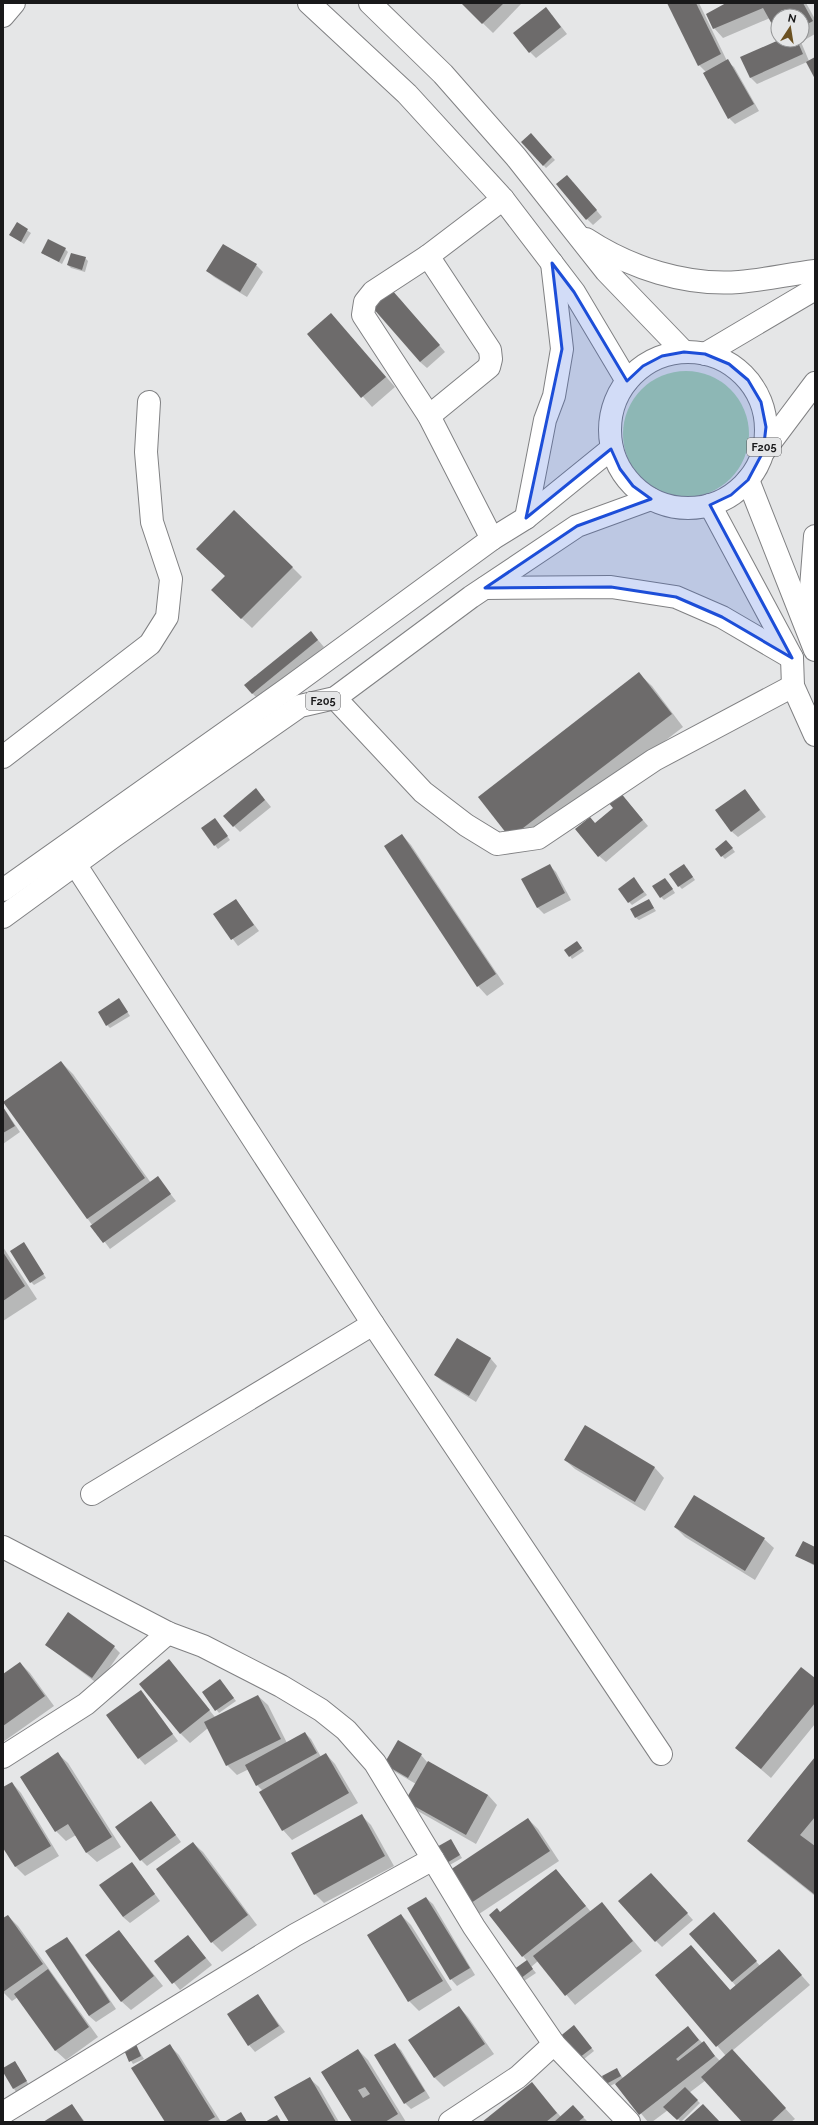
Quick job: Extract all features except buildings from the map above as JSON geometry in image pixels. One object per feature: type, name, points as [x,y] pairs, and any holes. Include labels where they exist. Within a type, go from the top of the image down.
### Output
[{"type":"main road","points":[[3,16],[14,3]]},
{"type":"main road","points":[[309,3],[407,94],[503,199],[574,292],[626,381]]},
{"type":"main road","points":[[370,3],[459,92],[516,157],[606,271],[684,352]]},
{"type":"main road","points":[[492,539],[429,416],[363,316],[365,302],[373,292],[428,256],[503,199]]},
{"type":"main road","points":[[575,233],[604,251],[654,273],[684,278],[739,282],[815,271]]},
{"type":"main road","points":[[428,256],[490,350],[492,359],[489,367],[429,416]]},
{"type":"main road","points":[[526,518],[545,420],[554,396],[562,349],[552,263]]},
{"type":"main road","points":[[705,354],[815,289]]},
{"type":"main road","name":"F205","points":[[684,352],[705,354],[729,364],[748,380],[761,402],[766,427],[763,452],[757,467],[748,480],[731,495],[710,505],[690,508],[677,507],[651,499],[633,486],[620,469],[611,449],[609,431],[611,413],[617,396],[626,381],[643,366],[662,356],[684,352]]},
{"type":"main road","name":"F205","points":[[763,452],[815,383]]},
{"type":"main road","points":[[3,756],[150,644],[167,618],[170,579],[152,522],[146,452],[149,402]]},
{"type":"main road","name":"F205","points":[[3,890],[293,684],[492,539],[526,518],[611,449]]},
{"type":"main road","points":[[748,480],[811,641]]},
{"type":"main road","name":"F205","points":[[3,917],[75,864],[300,706],[335,698],[485,588],[577,526],[651,499]]},
{"type":"main road","points":[[710,505],[792,658],[794,686],[815,735]]},
{"type":"main road","points":[[811,641],[815,536]]},
{"type":"main road","points":[[485,588],[611,587],[676,597],[722,617],[792,658]]},
{"type":"main road","points":[[335,698],[423,792],[466,825],[497,844],[538,838],[654,760],[794,686]]},
{"type":"main road","points":[[75,864],[374,1324],[661,1754]]},
{"type":"main road","points":[[92,1494],[374,1324]]},
{"type":"main road","points":[[3,1546],[168,1633],[203,1646],[281,1686],[321,1710],[346,1730],[376,1763],[474,1927],[554,2044],[629,2122]]},
{"type":"main road","points":[[3,1757],[86,1704],[168,1633]]},
{"type":"main road","points":[[3,2113],[295,1935],[433,1859]]},
{"type":"main road","points":[[450,2122],[518,2077],[554,2044]]},
{"type":"highlighted area","points":[[552,263],[574,292],[627,381],[643,366],[662,356],[684,352],[705,354],[729,364],[748,380],[761,402],[766,427],[763,452],[748,480],[731,495],[710,505],[792,658],[722,617],[676,597],[611,587],[485,588],[577,526],[651,499],[633,486],[620,469],[611,449],[526,518],[562,349]]},
{"type":"green space","points":[[692,371],[716,378],[731,389],[742,404],[748,422],[748,446],[742,464],[731,479],[716,490],[698,496],[680,497],[656,490],[641,479],[630,464],[624,446],[623,428],[630,404],[641,389],[656,378],[674,372]]}]
